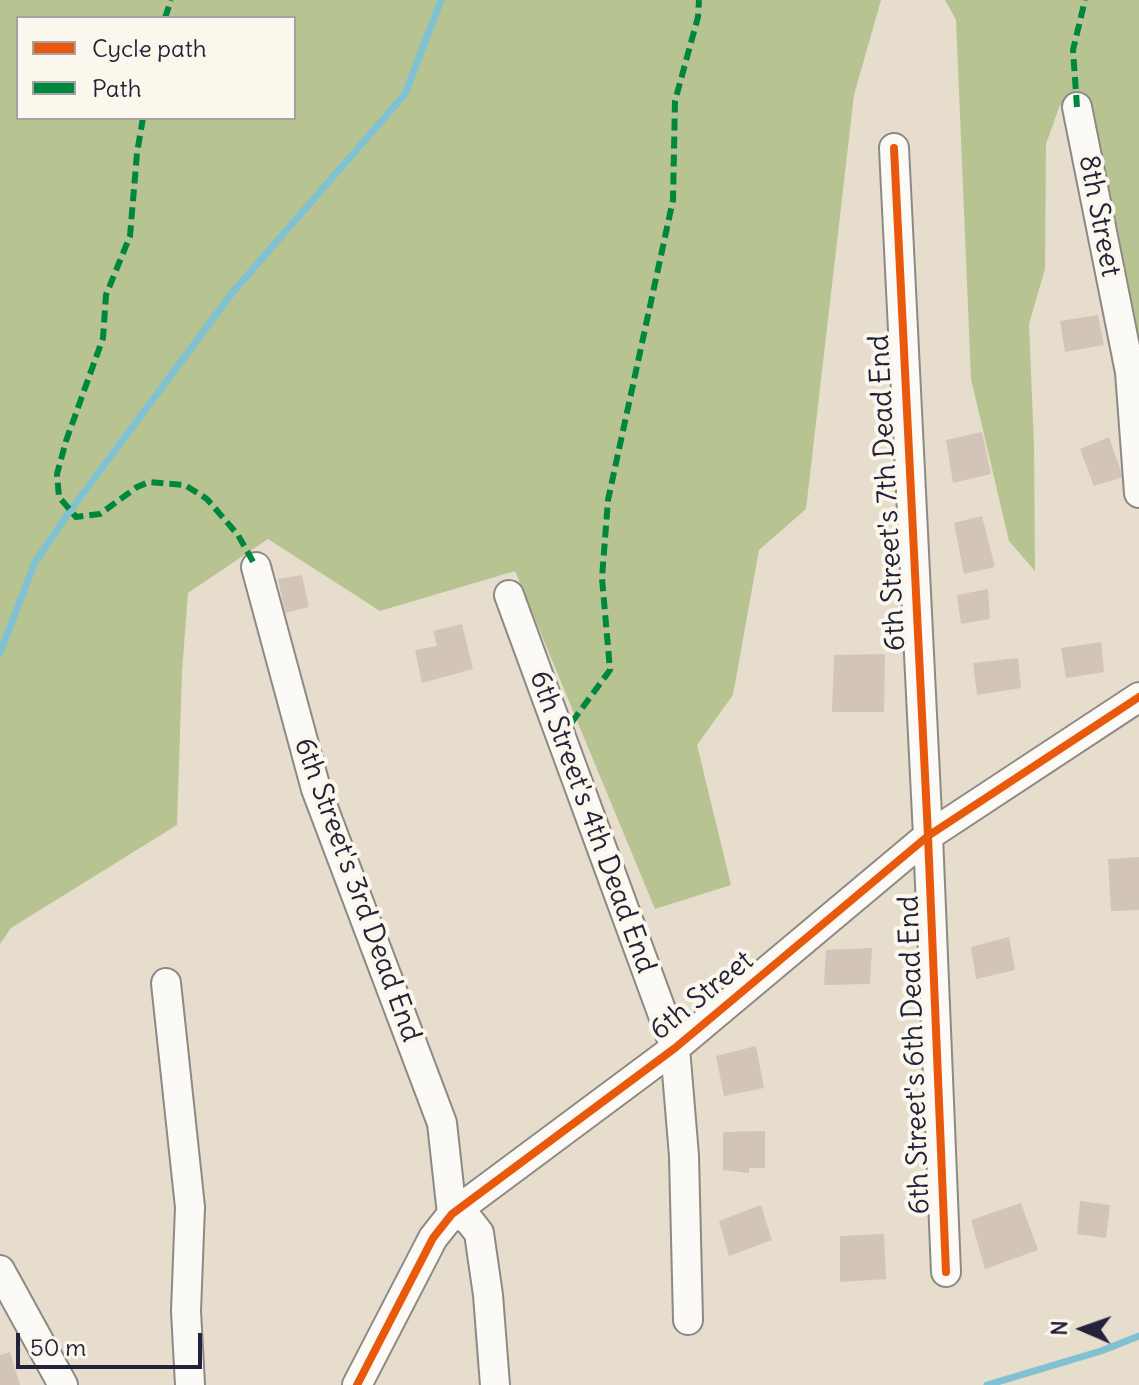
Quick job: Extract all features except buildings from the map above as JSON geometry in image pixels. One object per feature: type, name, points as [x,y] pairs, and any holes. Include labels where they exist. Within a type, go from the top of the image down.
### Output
[{"type":"street","name":"8th Street","points":[[1077,107],[1135,371],[1139,493]]},
{"type":"street","name":"6th Street's 7th Dead End","points":[[894,148],[928,836]]},
{"type":"street","name":"6th Street's 3rd Dead End","points":[[256,567],[316,789],[442,1123],[452,1214]]},
{"type":"street","name":"6th Street's 4th Dead End","points":[[509,595],[675,1048],[684,1156],[688,1320]]},
{"type":"street","name":"6th Street","points":[[357,1385],[433,1238],[452,1214],[675,1048],[928,836],[1139,697]]},
{"type":"street","name":"6th Street's 6th Dead End","points":[[928,836],[946,1272]]},
{"type":"street","points":[[166,983],[190,1207],[186,1311],[190,1385]]},
{"type":"street","points":[[452,1214],[468,1219],[479,1233],[488,1295],[495,1385]]},
{"type":"street","points":[[0,1270],[63,1385]]},
{"type":"green space","points":[[0,0],[881,0],[854,95],[806,509],[759,550],[733,695],[697,745],[731,885],[655,909],[515,571],[380,611],[268,539],[188,593],[177,825],[11,928],[0,944]]},
{"type":"green space","points":[[945,0],[1139,0],[1139,336],[1126,301],[1095,117],[1060,105],[1046,144],[1045,269],[1029,324],[1035,571],[1009,541],[971,379],[956,20]]},
{"type":"waterway","points":[[0,653],[35,562],[70,511],[232,293],[405,94],[441,0]]},
{"type":"waterway","points":[[987,1385],[1101,1351],[1139,1336]]},
{"type":"marked path","points":[[166,16],[171,0]]},
{"type":"marked path","points":[[561,737],[610,670],[602,578],[608,500],[673,200],[675,101],[698,17],[699,0]]},
{"type":"marked path","points":[[1077,107],[1073,50],[1085,0]]},
{"type":"marked path","points":[[143,120],[130,236],[106,295],[103,338],[57,474],[59,497],[76,517],[100,514],[149,482],[185,485],[207,499],[238,535],[256,567]]},
{"type":"cycle path","points":[[894,148],[946,1272]]},
{"type":"cycle path","points":[[357,1385],[433,1238],[452,1214],[675,1048],[928,836],[1139,697]]}]
